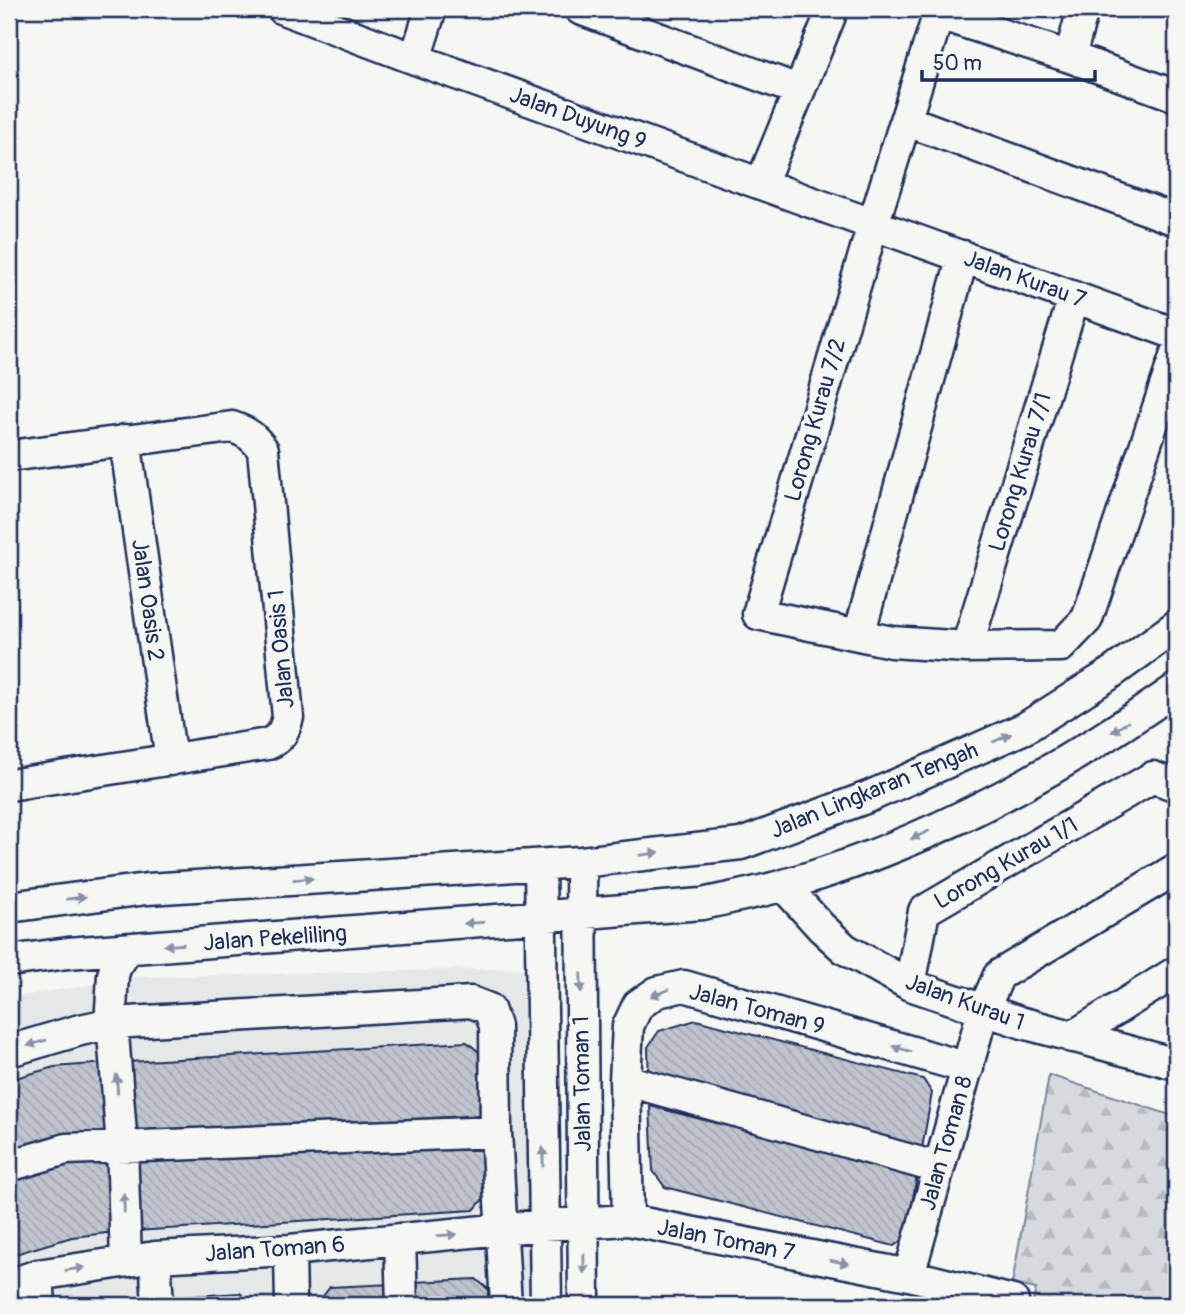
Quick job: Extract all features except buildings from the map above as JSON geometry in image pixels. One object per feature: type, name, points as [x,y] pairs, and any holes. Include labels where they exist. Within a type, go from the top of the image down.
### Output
[{"type":"street","name":"Jalan Duyung 9","points":[[283,9],[873,225]]},
{"type":"street","points":[[415,59],[431,9]]},
{"type":"street","points":[[580,9],[798,90]]},
{"type":"street","points":[[1070,57],[1083,9]]},
{"type":"street","points":[[939,11],[1176,96]]},
{"type":"street","name":"Lorong Kurau 7/2","points":[[859,635],[758,614],[939,11]]},
{"type":"street","points":[[761,184],[829,12]]},
{"type":"street","points":[[905,120],[1176,220]]},
{"type":"street","name":"Jalan Kurau 7","points":[[873,225],[1176,334]]},
{"type":"street","points":[[964,256],[859,635],[891,642],[967,647],[1061,646],[1087,619],[1176,354]]},
{"type":"street","name":"Lorong Kurau 7/1","points":[[967,647],[1074,297]]},
{"type":"street","name":"Jalan Oasis 1","points":[[9,785],[268,744],[278,740],[285,730],[288,718],[262,450],[257,440],[247,432],[232,427],[125,440]]},
{"type":"street","points":[[9,456],[125,440]]},
{"type":"street","name":"Jalan Oasis 2","points":[[125,440],[171,761]]},
{"type":"street","name":"Jalan Lingkaran Tengah","points":[[540,865],[741,844],[868,797],[1025,728],[1107,676],[1176,626]]},
{"type":"street","points":[[542,918],[702,904],[784,886],[878,854],[970,813],[1057,768],[1176,689]]},
{"type":"street","name":"Lorong Kurau 1/1","points":[[910,985],[925,911],[1165,781]]},
{"type":"street","name":"Jalan Toman 1","points":[[581,862],[584,1305]]},
{"type":"street","points":[[9,907],[147,889],[540,865]]},
{"type":"street","name":"Jalan Toman 1","points":[[540,865],[546,1305]]},
{"type":"street","name":"Jalan Toman 8","points":[[909,1275],[983,1011],[999,975],[1176,869]]},
{"type":"street","name":"Jalan Kurau 1","points":[[784,886],[845,949],[910,985],[983,1011],[1176,1064]]},
{"type":"street","name":"Jalan Pekeliling","points":[[9,961],[68,953],[542,918]]},
{"type":"street","points":[[128,949],[113,975],[112,1016],[122,1146],[140,1259],[158,1305]]},
{"type":"street","points":[[68,953],[98,981],[112,1016]]},
{"type":"street","points":[[1072,1037],[1176,972]]},
{"type":"street","name":"Jalan Toman 9","points":[[628,1220],[625,1080],[628,1026],[638,1005],[657,992],[684,986],[968,1068]]},
{"type":"street","points":[[9,1051],[80,1030],[112,1016],[471,1002],[489,1009],[495,1026],[496,1132],[506,1305]]},
{"type":"street","points":[[625,1080],[939,1168]]},
{"type":"street","points":[[9,1166],[66,1149],[496,1132]]},
{"type":"street","name":"Jalan Toman 7","points":[[543,1225],[628,1220],[909,1275],[1013,1301],[1012,1305]]},
{"type":"street","name":"Jalan Toman 6","points":[[9,1285],[38,1275],[140,1259],[290,1250],[543,1225]]},
{"type":"street","points":[[400,1239],[402,1305]]},
{"type":"street","points":[[290,1250],[291,1305]]},
{"type":"street","points":[[38,1275],[40,1305]]},
{"type":"shaded area","points":[[534,968],[542,1305],[9,1305],[9,998],[138,977]]},
{"type":"green space","points":[[1049,1075],[1176,1117],[1176,1305],[1032,1305],[1036,1289],[1012,1284]]}]
